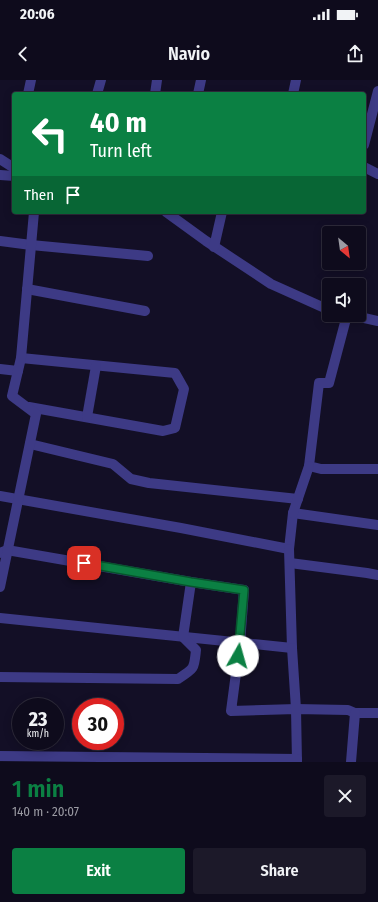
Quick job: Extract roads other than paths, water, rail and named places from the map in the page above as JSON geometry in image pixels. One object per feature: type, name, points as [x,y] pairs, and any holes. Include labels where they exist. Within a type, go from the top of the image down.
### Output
[{"type":"street","points":[[28,92],[31,80]]},
{"type":"street","points":[[98,92],[101,80]]},
{"type":"street","points":[[155,92],[157,80]]},
{"type":"street","points":[[198,92],[201,80]]},
{"type":"street","points":[[293,92],[296,80]]},
{"type":"street","points":[[366,137],[378,91]]},
{"type":"street","points":[[0,159],[12,167]]},
{"type":"street","points":[[366,168],[378,174]]},
{"type":"street","points":[[0,175],[12,176]]},
{"type":"street","points":[[0,587],[4,552],[18,500],[36,414],[12,396],[22,358],[34,214]]},
{"type":"street","points":[[169,214],[214,247],[271,284],[322,307]]},
{"type":"street","points":[[214,247],[222,214]]},
{"type":"street","points":[[0,241],[148,256]]},
{"type":"street","points":[[27,289],[145,310]]},
{"type":"street","points":[[366,318],[378,321]]},
{"type":"street","points":[[0,756],[119,760],[296,761],[296,709],[292,648],[289,549],[293,513],[309,466],[319,383],[329,383],[345,322]]},
{"type":"street","points":[[22,358],[175,373],[184,389],[175,428],[163,431],[26,406]]},
{"type":"street","points":[[87,417],[96,366]]},
{"type":"street","points":[[0,369],[18,372]]},
{"type":"street","points":[[30,444],[113,464],[131,479],[149,483],[298,499]]},
{"type":"street","points":[[309,466],[321,469],[378,470]]},
{"type":"street","points":[[0,496],[289,549]]},
{"type":"street","points":[[293,513],[378,525]]},
{"type":"street","points":[[4,552],[244,590],[240,643],[231,711],[296,709],[348,710],[355,713],[378,713]]},
{"type":"street","points":[[290,563],[378,575]]},
{"type":"street","points":[[183,637],[191,582]]},
{"type":"street","points":[[0,618],[292,648]]},
{"type":"street","points":[[0,677],[178,679],[194,666],[196,650],[183,637]]},
{"type":"street","points":[[352,762],[355,713]]}]
